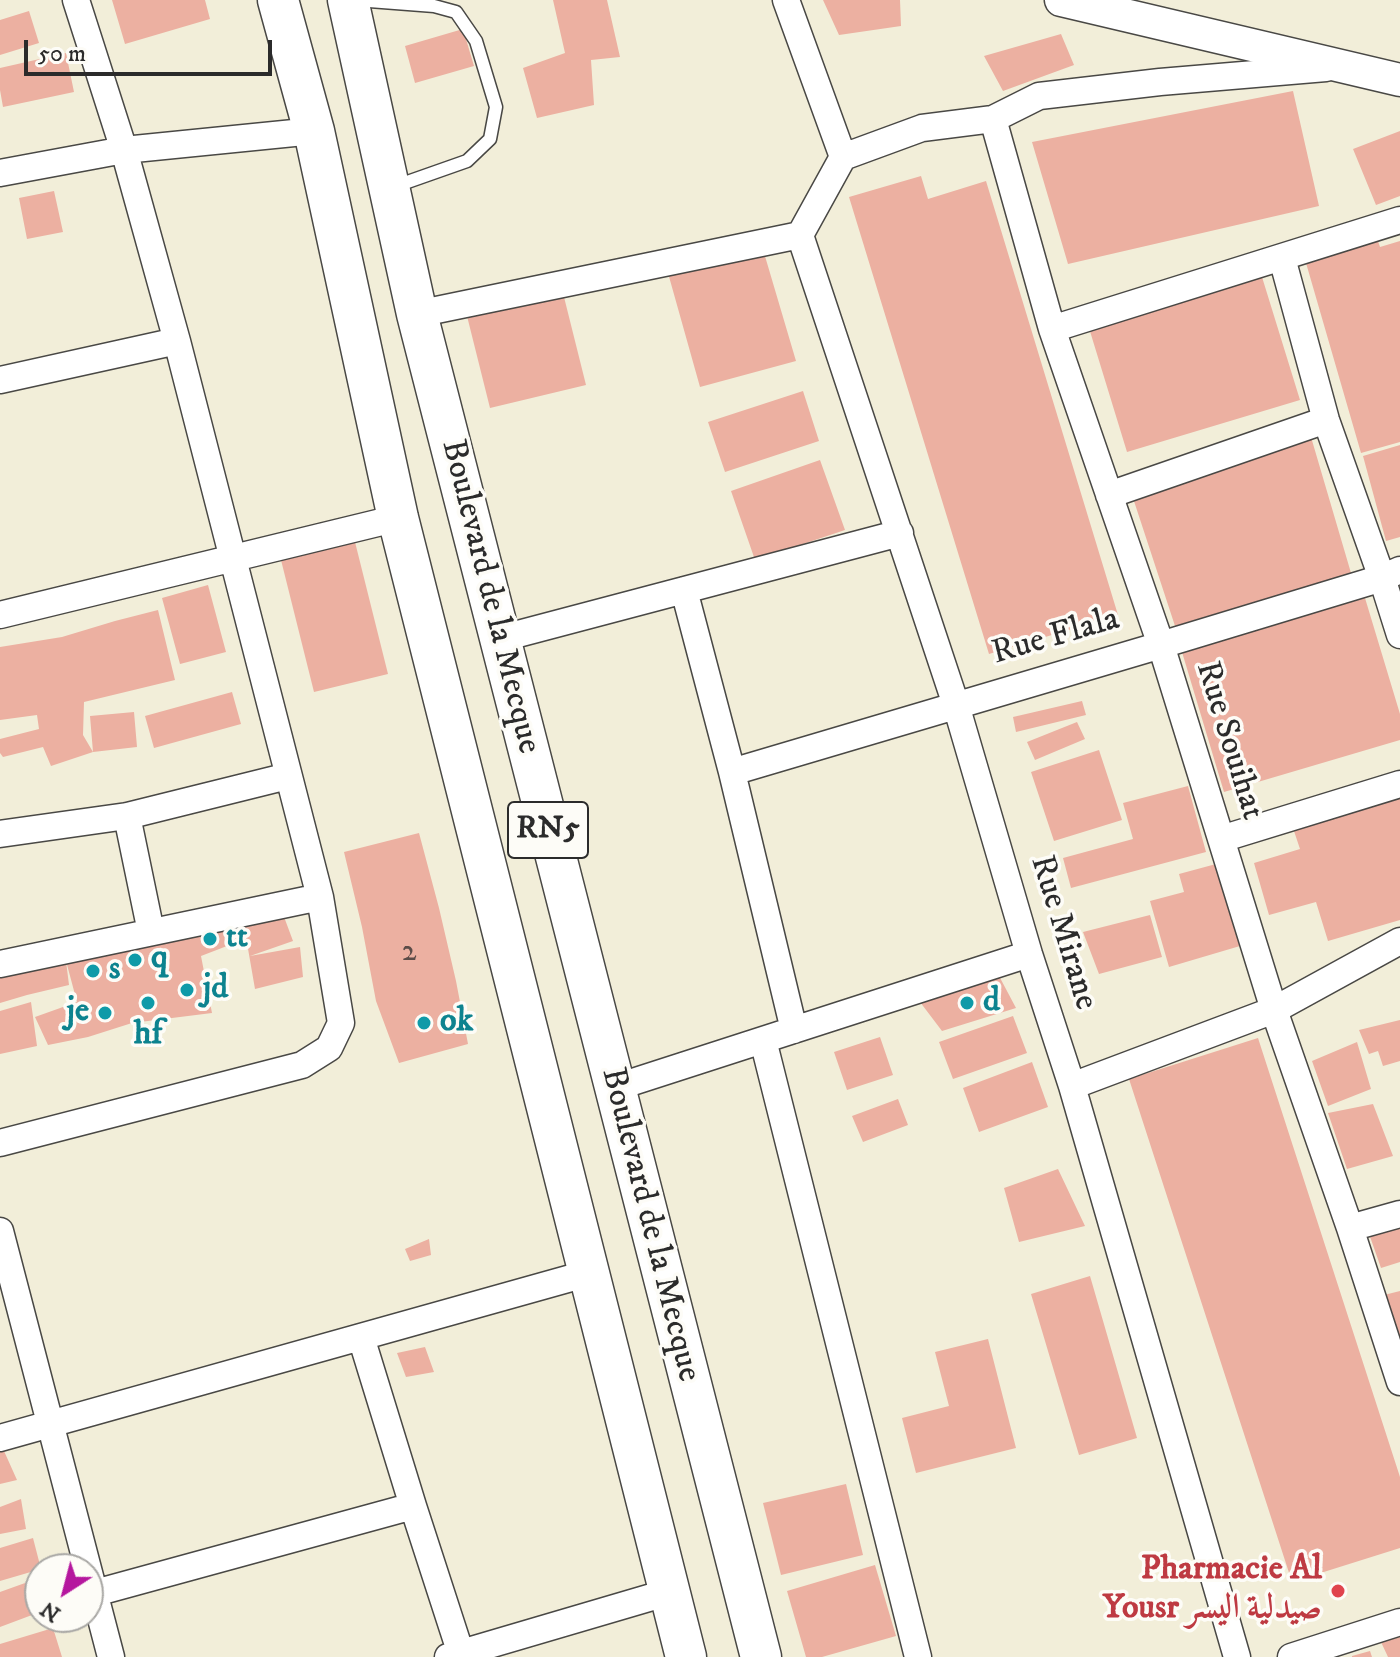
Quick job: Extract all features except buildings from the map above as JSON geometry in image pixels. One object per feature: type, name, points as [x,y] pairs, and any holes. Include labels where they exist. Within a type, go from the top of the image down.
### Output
[{"type":"main road","name":"Boulevard de la Mecque","points":[[278,0],[314,131],[398,518],[686,1657]]},
{"type":"main road","name":"Boulevard de la Mecque","points":[[350,0],[417,314],[761,1657]]},
{"type":"street","points":[[0,1143],[302,1065],[329,1048],[341,1023],[320,897],[177,341],[124,150],[76,0]]},
{"type":"street","points":[[786,0],[843,157]]},
{"type":"street","points":[[1061,0],[1147,10],[1340,67],[1400,80]]},
{"type":"street","points":[[417,314],[800,235],[843,157],[922,128],[993,119],[1039,96],[1340,67]]},
{"type":"street","name":"Rue Souihat","points":[[993,119],[1052,329],[1161,645],[1274,1010],[1399,1378]]},
{"type":"street","points":[[0,173],[124,150],[314,131]]},
{"type":"street","points":[[1052,329],[1400,220]]},
{"type":"street","name":"Rue Mirane","points":[[800,235],[956,705],[1029,954],[1072,1086],[1237,1657]]},
{"type":"street","points":[[1282,258],[1326,420],[1391,574],[1400,635]]},
{"type":"street","points":[[0,380],[177,341]]},
{"type":"street","points":[[1109,495],[1326,420]]},
{"type":"street","points":[[0,615],[398,518]]},
{"type":"street","points":[[499,639],[900,533]]},
{"type":"street","name":"Rue Flala","points":[[732,772],[1391,574]]},
{"type":"street","points":[[684,590],[732,772],[794,1030]]},
{"type":"street","points":[[0,834],[127,816],[288,776]]},
{"type":"street","points":[[1221,839],[1400,784]]},
{"type":"street","points":[[127,816],[151,932]]},
{"type":"street","points":[[0,964],[320,897]]},
{"type":"street","points":[[1072,1086],[1274,1010],[1400,941]]},
{"type":"street","points":[[614,1088],[1029,954]]},
{"type":"street","points":[[763,1040],[918,1657]]},
{"type":"street","points":[[1350,1228],[1400,1214]]},
{"type":"street","points":[[0,1231],[85,1553]]},
{"type":"street","points":[[0,1438],[589,1273]]},
{"type":"street","points":[[361,1337],[457,1656],[669,1592]]},
{"type":"street","points":[[104,1591],[413,1506]]},
{"type":"street","points":[[1291,1657],[1400,1622]]},
{"type":"street","points":[[104,1629],[111,1657]]},
{"type":"lane","points":[[350,0],[434,6],[456,12],[476,41],[496,107],[490,139],[467,161],[389,189]]},
{"type":"place","name":"tt","points":[[210,939]]},
{"type":"place","name":"q","points":[[135,960]]},
{"type":"place","name":"s","points":[[93,971]]},
{"type":"place","name":"jd","points":[[187,990]]},
{"type":"place","name":"hf","points":[[148,1003]]},
{"type":"place","name":"d","points":[[967,1003]]},
{"type":"place","name":"je","points":[[105,1013]]},
{"type":"place","name":"ok","points":[[424,1023]]},
{"type":"place","name":"Pharmacie Al Yousr صيدلية اليسر","points":[[1338,1591]]}]
